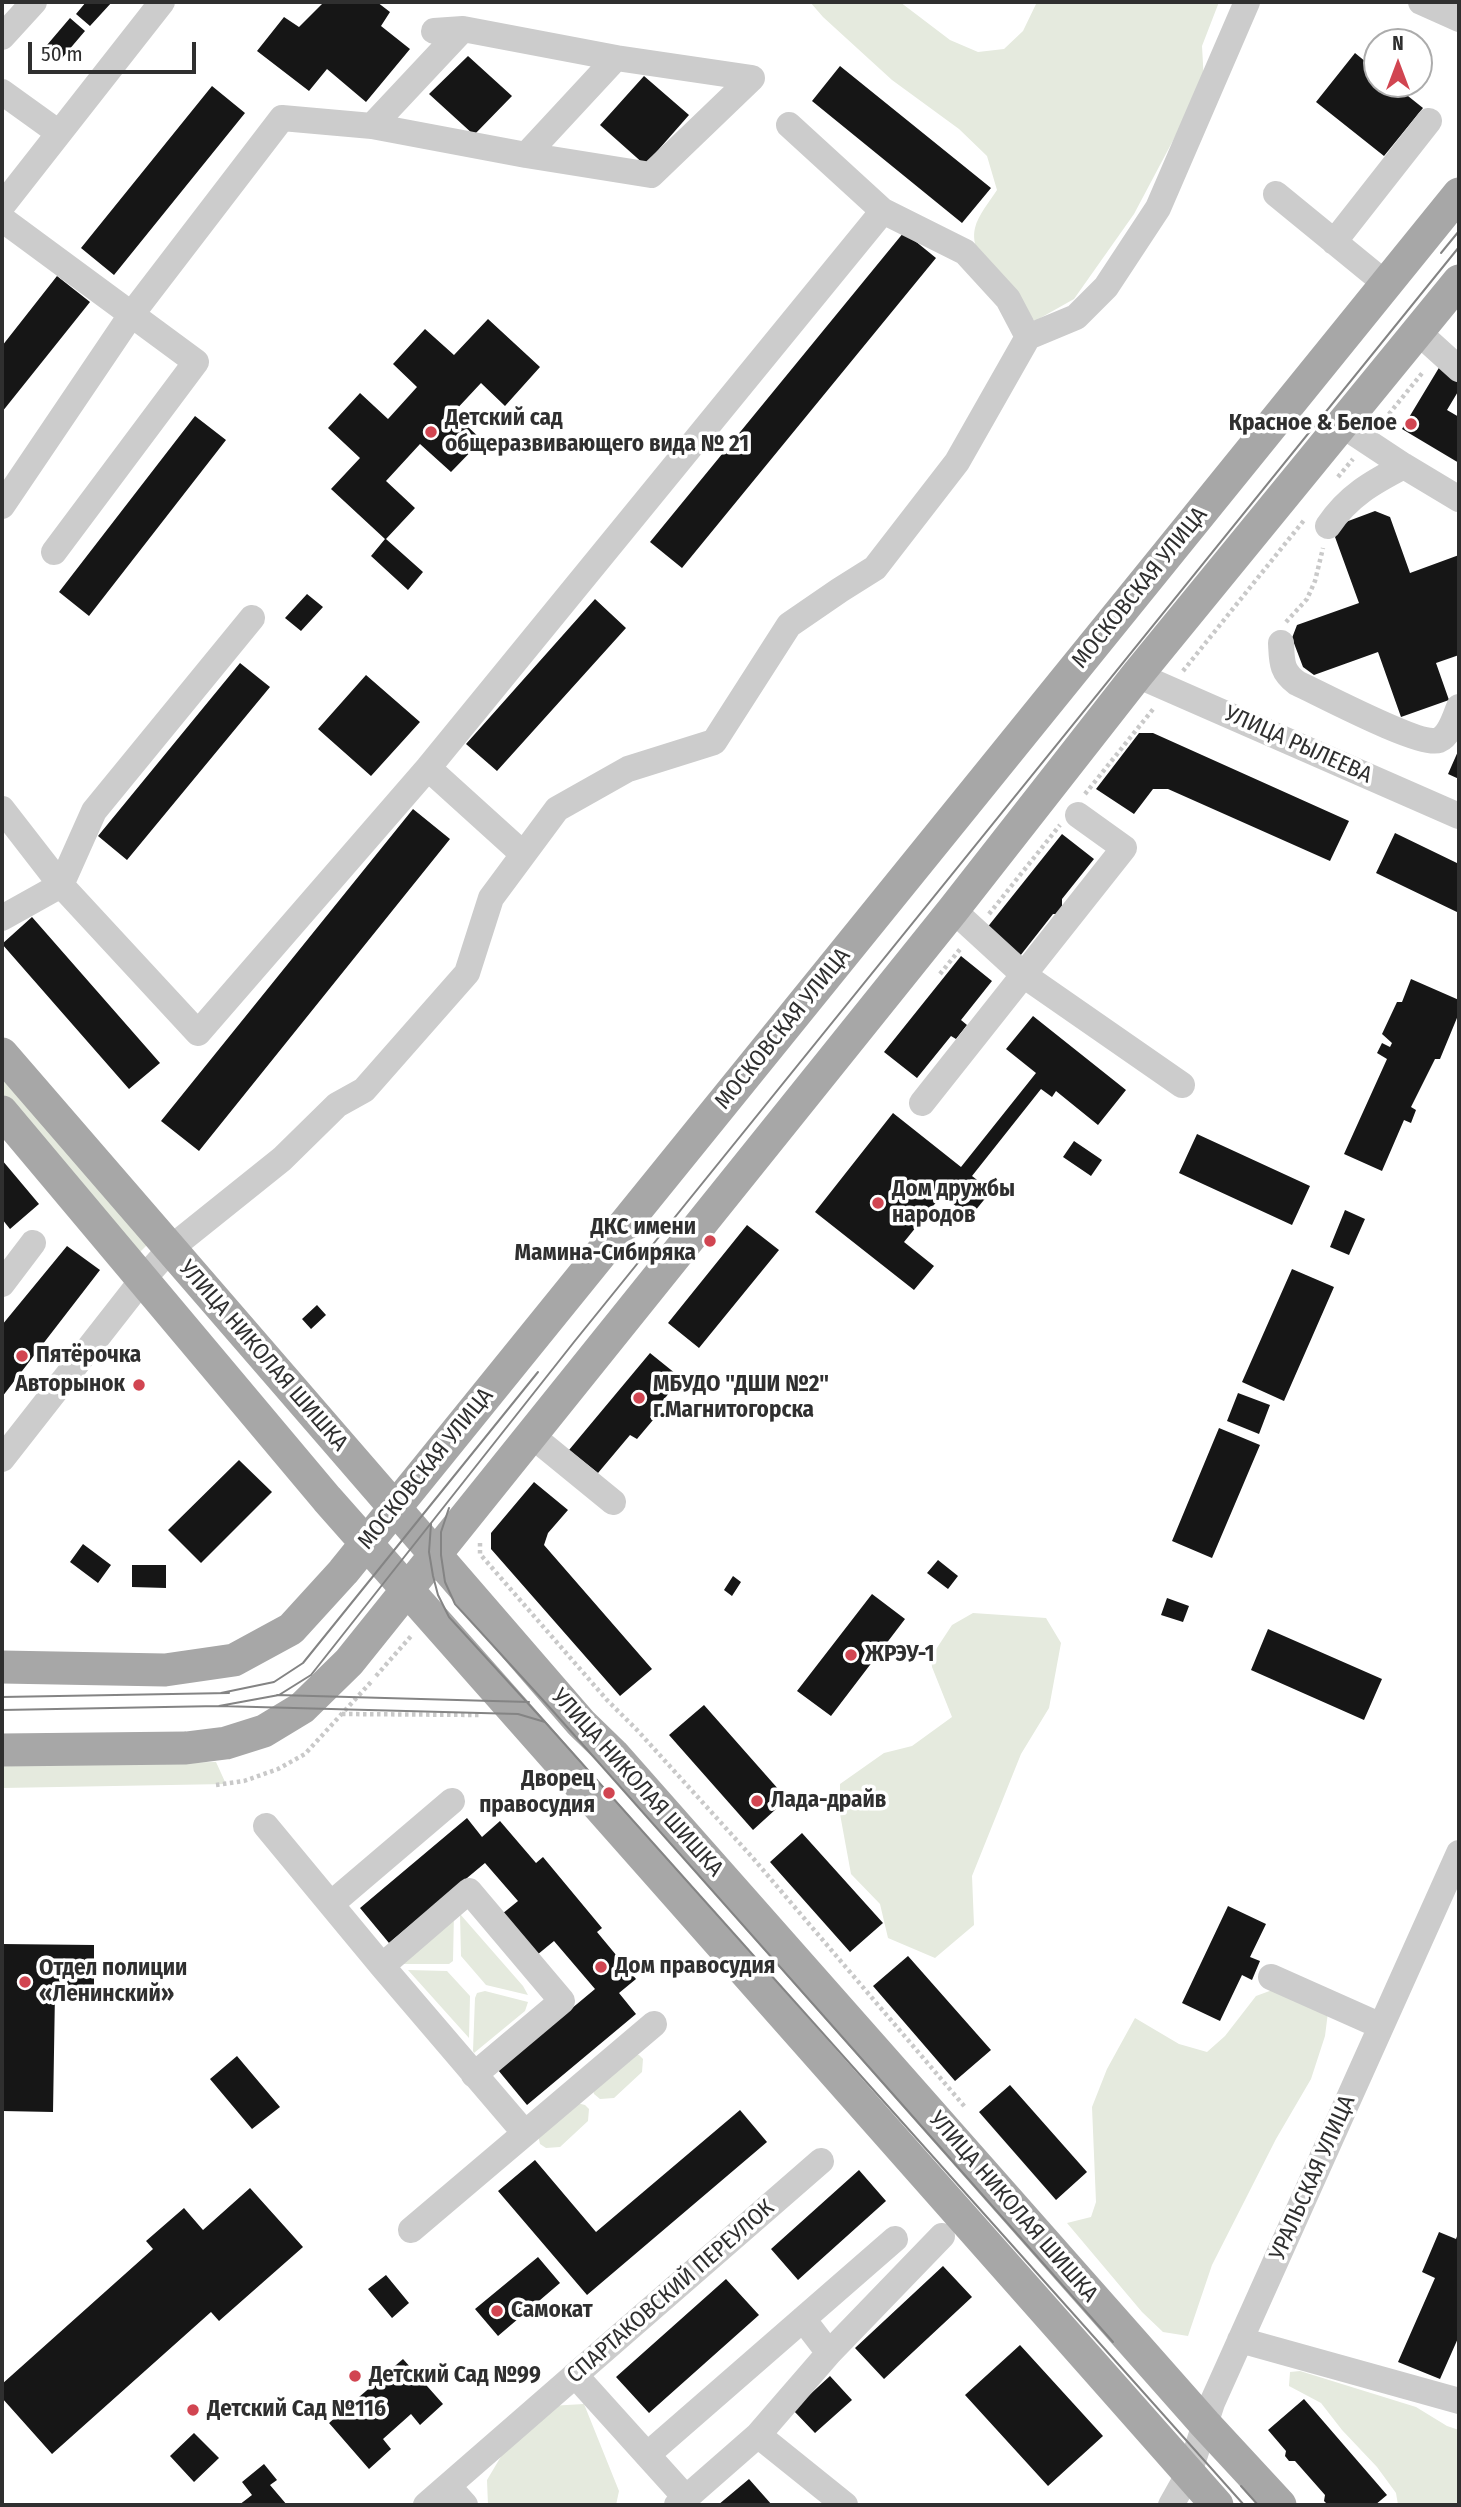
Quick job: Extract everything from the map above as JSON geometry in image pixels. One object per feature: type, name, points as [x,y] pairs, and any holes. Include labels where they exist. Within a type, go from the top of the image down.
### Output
[{"type":"main road","name":"МОСКОВСКАЯ УЛИЦА","points":[[2,1667],[165,1670],[234,1660],[291,1629],[329,1589],[395,1509],[1459,194]]},
{"type":"main road","points":[[2,1750],[186,1748],[226,1743],[264,1731],[302,1709],[349,1662],[531,1435],[965,920],[1137,675],[1354,433],[1439,351],[1459,281]]},
{"type":"main road","name":"УЛИЦА НИКОЛАЯ ШИШКА","points":[[2,1054],[581,1723],[621,1764],[1205,2424],[1280,2505]]},
{"type":"main road","name":"УЛИЦА НИКОЛАЯ ШИШКА","points":[[2,1112],[366,1544],[1217,2505]]},
{"type":"street","points":[[2,37],[34,2]]},
{"type":"street","points":[[2,206],[162,2]]},
{"type":"street","points":[[2,1459],[143,1279],[171,1248],[282,1158],[337,1105],[364,1090],[467,973],[491,898],[557,810],[628,769],[714,742],[789,625],[875,568],[957,462],[1028,337],[1076,317],[1106,288],[1158,208],[1247,2]]},
{"type":"street","points":[[1421,2],[1459,19]]},
{"type":"street","points":[[372,126],[463,29]]},
{"type":"street","points":[[2,506],[131,315],[282,118],[372,126],[651,175],[752,79],[616,58],[463,29],[434,31]]},
{"type":"street","points":[[526,155],[616,58]]},
{"type":"street","points":[[2,92],[59,133]]},
{"type":"street","points":[[1334,242],[1429,121]]},
{"type":"street","points":[[789,125],[883,212],[965,253],[1008,299],[1028,337]]},
{"type":"street","points":[[1276,194],[1386,284]]},
{"type":"street","points":[[2,809],[61,885],[198,1033],[428,768],[883,212]]},
{"type":"street","points":[[2,219],[196,362],[54,552]]},
{"type":"street","points":[[1354,433],[1459,499]]},
{"type":"street","points":[[1317,521],[1340,508],[1364,487],[1404,466]]},
{"type":"street","points":[[2,918],[61,885],[93,811],[252,618]]},
{"type":"street","points":[[1281,643],[1286,675],[1297,683],[1415,738],[1438,741],[1446,735],[1459,708]]},
{"type":"street","name":"УЛИЦА РЫЛЕЕВА","points":[[1137,675],[1459,816]]},
{"type":"street","points":[[428,768],[523,854]]},
{"type":"street","points":[[922,1103],[1124,848],[1074,812]]},
{"type":"street","points":[[965,920],[1025,976],[1182,1085]]},
{"type":"street","points":[[2,1284],[33,1243]]},
{"type":"street","points":[[531,1435],[613,1502]]},
{"type":"street","points":[[331,1905],[452,1801]]},
{"type":"street","points":[[266,1826],[524,2132]]},
{"type":"street","name":"УРАЛЬСКАЯ УЛИЦА","points":[[1171,2505],[1189,2473],[1205,2424],[1240,2340],[1381,2026],[1454,1879],[1459,1853]]},
{"type":"street","points":[[382,1966],[469,1891],[520,1951],[562,2001],[474,2075]]},
{"type":"street","points":[[1271,1978],[1381,2026]]},
{"type":"street","points":[[411,2230],[654,2024]]},
{"type":"street","name":"СПАРТАКОВСКИЙ ПЕРЕУЛОК","points":[[426,2505],[457,2496],[575,2375],[821,2161]]},
{"type":"street","points":[[575,2375],[647,2455],[681,2501],[758,2435],[829,2353],[942,2236]]},
{"type":"street","points":[[647,2455],[895,2239]]},
{"type":"street","points":[[803,2319],[829,2353]]},
{"type":"street","points":[[1240,2340],[1459,2401]]},
{"type":"street","points":[[758,2435],[837,2503]]},
{"type":"path","points":[[1332,484],[1354,433],[1439,351]]},
{"type":"path","points":[[1281,643],[1282,628],[1289,616],[1307,599],[1315,582],[1317,521]]},
{"type":"path","points":[[933,983],[965,920],[1074,812],[1169,689],[1317,521]]},
{"type":"path","points":[[480,1536],[480,1554],[607,1700],[726,1828],[859,1980]]},
{"type":"path","points":[[342,1714],[484,1715]]},
{"type":"shaded area","points":[[810,2],[900,2],[950,40],[978,52],[1004,49],[1023,31],[1037,2],[1219,2],[1202,46],[1204,82],[1134,214],[1074,299],[1035,321],[994,279],[978,253],[974,240],[981,213],[997,190],[987,156],[959,129],[892,80]]},
{"type":"shaded area","points":[[2,1070],[152,1240],[136,1256],[2,1105]]},
{"type":"shaded area","points":[[973,1613],[1046,1618],[1061,1643],[1049,1708],[1021,1754],[972,1876],[974,1925],[935,1958],[888,1938],[880,1904],[851,1874],[840,1814],[840,1784],[884,1753],[912,1746],[952,1717],[932,1667],[931,1657],[952,1625]]},
{"type":"shaded area","points":[[216,1762],[226,1784],[2,1788],[2,1766]]},
{"type":"shaded area","points":[[454,1912],[453,1961],[449,1964],[399,1964]]},
{"type":"shaded area","points":[[460,1914],[528,1995],[486,1985],[461,1956]]},
{"type":"shaded area","points":[[408,1970],[447,1971],[470,1996],[469,2038]]},
{"type":"shaded area","points":[[1275,1989],[1328,2012],[1325,2036],[1311,2079],[1276,2139],[1212,2265],[1188,2336],[1163,2332],[1142,2312],[1067,2223],[1091,2217],[1096,2202],[1092,2107],[1107,2069],[1135,2018],[1179,2044],[1207,2052],[1225,2036],[1256,1996]]},
{"type":"shaded area","points":[[485,1991],[528,2002],[525,2011],[474,2053],[475,1998],[477,1993]]},
{"type":"shaded area","points":[[632,2054],[643,2059],[642,2072],[614,2098],[600,2099],[593,2090]]},
{"type":"shaded area","points":[[577,2103],[589,2109],[588,2121],[560,2147],[546,2148],[540,2144],[538,2135]]},
{"type":"shaded area","points":[[1300,2371],[1416,2407],[1447,2426],[1459,2430],[1459,2505],[1398,2505],[1396,2493],[1377,2467],[1321,2403],[1289,2386],[1290,2372]]},
{"type":"shaded area","points":[[584,2404],[619,2491],[616,2505],[488,2505],[487,2480],[506,2448],[550,2406]]},
{"type":"building","points":[[86,2],[112,2],[90,26],[76,14]]},
{"type":"building","points":[[324,2],[377,2],[390,12],[381,26],[410,49],[366,102],[327,69],[309,91],[257,51],[284,17],[299,27]]},
{"type":"building","points":[[70,18],[85,31],[62,58],[47,45]]},
{"type":"building","points":[[1355,53],[1363,60],[1363,98],[1410,98],[1423,108],[1384,156],[1316,102]]},
{"type":"building","points":[[468,56],[512,96],[474,135],[429,94]]},
{"type":"building","points":[[840,66],[991,188],[962,223],[812,101]]},
{"type":"building","points":[[644,76],[689,115],[645,165],[600,125]]},
{"type":"building","points":[[212,86],[245,113],[114,275],[81,248]]},
{"type":"building","points":[[904,232],[936,258],[682,568],[650,542]]},
{"type":"building","points":[[57,276],[90,302],[2,412],[2,346]]},
{"type":"building","points":[[488,319],[540,367],[505,406],[481,383],[453,413],[482,440],[451,472],[420,444],[386,481],[415,508],[386,539],[423,572],[408,590],[371,556],[385,539],[331,489],[360,458],[328,428],[360,393],[388,419],[417,387],[393,364],[425,329],[454,355]]},
{"type":"building","points":[[1440,366],[1459,377],[1459,390],[1447,410],[1459,417],[1459,463],[1402,429]]},
{"type":"building","points":[[195,416],[226,440],[89,616],[59,592]]},
{"type":"building","points":[[1375,511],[1390,517],[1410,573],[1459,555],[1459,655],[1436,663],[1449,700],[1401,717],[1378,652],[1314,675],[1303,667],[1292,638],[1297,625],[1359,603],[1335,537],[1343,523]]},
{"type":"building","points":[[307,594],[323,607],[301,631],[285,618]]},
{"type":"building","points":[[595,599],[626,628],[497,771],[466,744]]},
{"type":"building","points":[[240,663],[270,687],[127,860],[98,836]]},
{"type":"building","points":[[366,675],[420,722],[371,776],[318,729]]},
{"type":"building","points":[[1139,733],[1153,733],[1349,821],[1330,861],[1168,789],[1153,789],[1134,814],[1096,789]]},
{"type":"building","points":[[1459,749],[1459,779],[1448,774]]},
{"type":"building","points":[[413,809],[450,839],[199,1151],[161,1121]]},
{"type":"building","points":[[1395,833],[1459,864],[1459,913],[1376,873]]},
{"type":"building","points":[[1062,834],[1094,859],[1062,899],[1058,914],[1053,914],[1020,956],[986,929]]},
{"type":"building","points":[[32,917],[160,1063],[129,1089],[2,944]]},
{"type":"building","points":[[961,956],[992,981],[961,1020],[967,1025],[956,1039],[951,1036],[917,1078],[884,1052]]},
{"type":"building","points":[[1411,979],[1459,1000],[1459,1013],[1440,1059],[1435,1059],[1411,1107],[1416,1110],[1411,1123],[1404,1120],[1382,1171],[1344,1154],[1387,1059],[1377,1053],[1382,1043],[1390,1047],[1392,1043],[1382,1034],[1397,1002],[1402,1002]]},
{"type":"building","name":"Дом дружбы народов","points":[[1033,1016],[1126,1090],[1098,1125],[1056,1091],[1052,1097],[1041,1089],[972,1176],[981,1183],[977,1187],[988,1195],[970,1217],[942,1195],[904,1242],[934,1266],[914,1290],[815,1212],[893,1113],[961,1167],[1036,1073],[1006,1049]]},
{"type":"building","points":[[1197,1134],[1310,1186],[1292,1225],[1179,1173]]},
{"type":"building","points":[[1074,1141],[1102,1160],[1091,1176],[1063,1157]]},
{"type":"building","points":[[2,1160],[39,1204],[10,1229],[2,1219]]},
{"type":"building","points":[[1345,1210],[1365,1219],[1349,1255],[1330,1247]]},
{"type":"building","points":[[747,1225],[779,1250],[699,1348],[668,1323]]},
{"type":"building","points":[[67,1246],[100,1270],[2,1397],[2,1325]]},
{"type":"building","points":[[1292,1269],[1334,1287],[1284,1401],[1242,1382]]},
{"type":"building","points":[[317,1305],[326,1315],[311,1329],[302,1319]]},
{"type":"building","name":"МБУДО \"ДШИ №2\" г.Магнитогорска","points":[[650,1353],[681,1378],[650,1417],[653,1420],[637,1439],[630,1435],[598,1473],[569,1450]]},
{"type":"building","points":[[1238,1393],[1270,1405],[1259,1434],[1227,1421]]},
{"type":"building","points":[[1219,1428],[1260,1445],[1212,1558],[1172,1541]]},
{"type":"building","points":[[239,1460],[272,1492],[201,1563],[168,1530]]},
{"type":"building","points":[[534,1482],[568,1510],[548,1533],[544,1545],[652,1669],[620,1696],[491,1549],[491,1533]]},
{"type":"building","points":[[83,1544],[111,1565],[98,1583],[70,1562]]},
{"type":"building","points":[[938,1560],[958,1576],[948,1589],[927,1573]]},
{"type":"building","points":[[132,1565],[166,1565],[166,1588],[132,1587]]},
{"type":"building","points":[[733,1576],[741,1582],[732,1596],[724,1590]]},
{"type":"building","name":"ЖРЭУ-1","points":[[872,1594],[905,1619],[831,1716],[797,1691]]},
{"type":"building","points":[[1167,1598],[1189,1606],[1183,1622],[1161,1615]]},
{"type":"building","points":[[1268,1629],[1382,1679],[1364,1720],[1251,1670]]},
{"type":"building","points":[[704,1705],[787,1799],[753,1830],[669,1735]]},
{"type":"building","name":"Дом правосудия","points":[[467,1818],[482,1837],[500,1821],[536,1863],[543,1857],[602,1928],[597,1932],[636,1979],[619,1993],[636,2014],[527,2105],[498,2070],[595,1989],[554,1941],[537,1955],[502,1914],[518,1901],[485,1863],[389,1943],[360,1908]]},
{"type":"building","points":[[802,1833],[883,1923],[850,1952],[770,1862]]},
{"type":"building","points":[[1228,1906],[1266,1924],[1250,1957],[1260,1961],[1252,1980],[1242,1975],[1220,2021],[1182,2003]]},
{"type":"building","points":[[2,1944],[94,1945],[94,1992],[55,1992],[53,2112],[2,2111]]},
{"type":"building","points":[[908,1956],[991,2050],[955,2081],[873,1986]]},
{"type":"building","points":[[237,2056],[280,2107],[252,2129],[210,2079]]},
{"type":"building","points":[[1010,2085],[1087,2172],[1056,2200],[979,2112]]},
{"type":"building","points":[[740,2110],[767,2142],[587,2295],[498,2191],[535,2160],[596,2232]]},
{"type":"building","points":[[859,2170],[886,2201],[798,2280],[771,2249]]},
{"type":"building","points":[[250,2188],[303,2247],[219,2321],[211,2312],[52,2454],[2,2398],[2,2384],[153,2249],[146,2241],[184,2208],[203,2230]]},
{"type":"building","points":[[1459,2231],[1459,2336],[1440,2379],[1398,2362],[1435,2278],[1422,2272],[1439,2232],[1456,2239]]},
{"type":"building","points":[[538,2257],[560,2283],[498,2336],[475,2309]]},
{"type":"building","points":[[943,2266],[972,2297],[884,2379],[855,2348]]},
{"type":"building","points":[[386,2275],[409,2303],[392,2318],[368,2289]]},
{"type":"building","points":[[726,2279],[759,2315],[649,2413],[616,2377]]},
{"type":"building","points":[[1020,2345],[1103,2436],[1048,2486],[965,2395]]},
{"type":"building","points":[[403,2359],[443,2404],[420,2425],[411,2414],[383,2439],[391,2449],[369,2469],[329,2423]]},
{"type":"building","points":[[830,2376],[852,2400],[815,2433],[793,2410]]},
{"type":"building","points":[[1304,2399],[1387,2495],[1375,2505],[1328,2505],[1324,2501],[1325,2495],[1295,2461],[1289,2461],[1285,2456],[1286,2451],[1268,2430]]},
{"type":"building","points":[[194,2433],[219,2458],[194,2482],[170,2456]]},
{"type":"building","points":[[264,2464],[277,2480],[270,2485],[287,2505],[239,2505],[252,2495],[242,2482]]},
{"type":"building","points":[[749,2479],[772,2505],[718,2505]]},
{"type":"tram line","points":[[1441,253],[1459,231]]},
{"type":"tram line","points":[[219,1706],[279,1695],[311,1675],[574,1342],[1459,247]]},
{"type":"tram line","points":[[221,1693],[274,1682],[303,1663],[538,1372]]},
{"type":"tram line","points":[[449,1508],[441,1532],[441,1555],[445,1582],[455,1604],[1113,2342]]},
{"type":"tram line","points":[[431,1524],[429,1552],[433,1576],[438,1595],[449,1617],[1244,2505]]},
{"type":"tram line","points":[[2,1697],[229,1693]]},
{"type":"tram line","points":[[277,1695],[529,1702]]},
{"type":"tram line","points":[[2,1710],[219,1706],[518,1714],[545,1722]]},
{"type":"tram line","points":[[1241,2486],[1258,2505]]},
{"type":"place","name":"Красное & Белое","points":[[1411,424]]},
{"type":"place","name":"Детский сад общеразвивающего вида № 21","points":[[431,432]]},
{"type":"place","name":"Дом дружбы народов","points":[[878,1203]]},
{"type":"place","name":"ДКС имени Мамина-Сибиряка","points":[[710,1241]]},
{"type":"place","name":"Пятёрочка","points":[[22,1356]]},
{"type":"place","name":"Авторынок","points":[[139,1385]]},
{"type":"place","name":"МБУДО \"ДШИ №2\" г.Магнитогорска","points":[[639,1398]]},
{"type":"place","name":"ЖРЭУ-1","points":[[851,1655]]},
{"type":"place","name":"Дворец правосудия","points":[[609,1793]]},
{"type":"place","name":"Лада-драйв","points":[[757,1801]]},
{"type":"place","name":"Дом правосудия","points":[[601,1967]]},
{"type":"place","name":"Отдел полиции «Ленинский»","points":[[25,1982]]},
{"type":"place","name":"Самокат","points":[[497,2311]]},
{"type":"place","name":"Детский Сад №99","points":[[355,2376]]},
{"type":"place","name":"Детский Сад №116","points":[[193,2410]]}]
